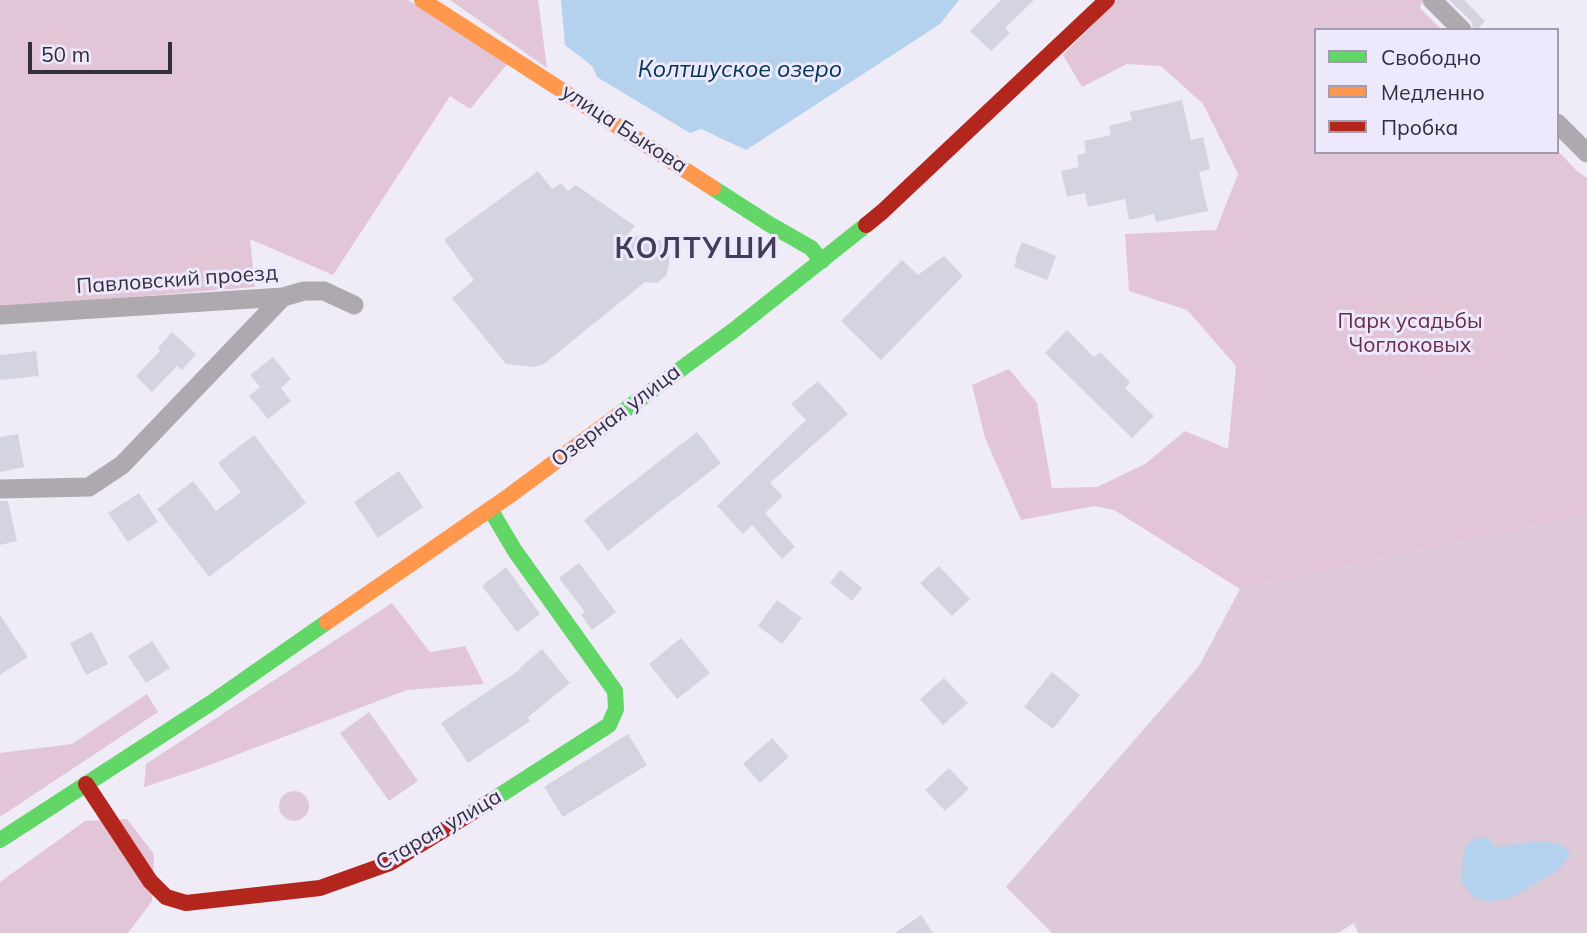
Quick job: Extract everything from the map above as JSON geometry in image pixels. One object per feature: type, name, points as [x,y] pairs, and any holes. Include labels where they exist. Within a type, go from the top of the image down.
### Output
[{"type":"main road","name":"улица Быкова","points":[[422,0],[768,224],[811,248],[822,261]]},
{"type":"main road","name":"Озерная улица","points":[[0,840],[211,703],[490,509],[734,330],[882,212],[1107,0]]},
{"type":"main road","name":"Старая улица","points":[[86,784],[150,881],[166,897],[186,903],[320,888],[390,863],[406,854],[609,725],[616,709],[615,691],[515,551],[490,509]]},
{"type":"street","points":[[1437,5],[1460,28]]},
{"type":"street","points":[[1559,125],[1587,153]]},
{"type":"street","name":"Павловский проезд","points":[[0,315],[283,297],[304,291],[324,291],[354,305]]},
{"type":"street","points":[[0,489],[89,487],[122,465],[283,297]]},
{"type":"shaded area","points":[[1587,515],[1587,933],[1358,933],[1354,923],[1338,933],[1052,933],[1006,887],[1199,666],[1240,589]]},
{"type":"shaded area","points":[[369,712],[418,781],[389,801],[340,733]]},
{"type":"shaded area","points":[[294,791],[305,795],[309,806],[305,817],[294,821],[283,817],[279,806],[283,795]]},
{"type":"green space","points":[[0,0],[408,0],[508,63],[470,109],[450,96],[333,275],[250,239],[255,287],[0,308]]},
{"type":"green space","points":[[450,0],[538,0],[547,68]]},
{"type":"green space","name":"Парк усадьбы Чоглоковых","points":[[1117,0],[1423,0],[1420,8],[1440,28],[1314,28],[1314,154],[1559,152],[1587,178],[1587,515],[1240,589],[1114,510],[1094,506],[1021,520],[985,438],[972,385],[1009,369],[1037,403],[1052,488],[1097,487],[1145,464],[1185,431],[1228,449],[1236,366],[1187,310],[1129,291],[1125,234],[1216,230],[1238,174],[1203,104],[1161,66],[1127,64],[1082,87],[1063,55]]},
{"type":"green space","points":[[392,603],[430,652],[465,646],[484,684],[407,690],[199,769],[144,787],[146,764]]},
{"type":"green space","points":[[147,694],[158,712],[0,817],[0,753],[72,744]]},
{"type":"green space","points":[[127,819],[154,854],[152,901],[128,933],[0,933],[0,882],[85,821]]},
{"type":"water","name":"Колтшуское озеро","points":[[561,0],[959,0],[940,24],[746,150],[701,129],[690,133],[597,77],[592,66],[565,45]]},
{"type":"water","points":[[1485,837],[1497,847],[1540,841],[1560,844],[1571,853],[1560,869],[1514,896],[1490,902],[1475,898],[1462,883],[1463,852],[1472,839]]},
{"type":"building","points":[[1001,0],[1034,0],[1005,28],[1010,33],[991,51],[970,31]]},
{"type":"building","points":[[1449,0],[1464,0],[1485,21],[1479,28],[1473,28],[1471,21]]},
{"type":"building","points":[[1182,100],[1191,140],[1203,137],[1210,169],[1199,172],[1208,211],[1156,222],[1154,214],[1129,220],[1125,199],[1088,207],[1085,193],[1067,197],[1061,171],[1079,167],[1077,155],[1086,153],[1084,141],[1111,135],[1109,126],[1132,120],[1130,112]]},
{"type":"building","name":"КОЛТУШИ","points":[[538,171],[552,189],[561,183],[568,191],[576,185],[635,226],[628,234],[662,241],[670,251],[666,276],[657,283],[645,282],[544,364],[533,367],[506,364],[452,298],[474,280],[444,240]]},
{"type":"building","points":[[1022,242],[1056,256],[1047,280],[1014,267]]},
{"type":"building","points":[[944,256],[963,276],[881,360],[841,321],[902,260],[918,275]]},
{"type":"building","points":[[1067,330],[1094,357],[1100,352],[1130,382],[1125,388],[1154,416],[1132,438],[1045,353]]},
{"type":"building","points":[[172,332],[196,354],[182,370],[177,366],[152,392],[136,376],[160,351],[158,348]]},
{"type":"building","points":[[36,351],[39,376],[0,380],[0,355]]},
{"type":"building","points":[[273,357],[291,379],[281,388],[291,401],[268,419],[249,396],[260,387],[250,375]]},
{"type":"building","points":[[818,381],[848,414],[770,483],[783,496],[765,513],[795,547],[782,559],[752,525],[743,534],[717,506],[806,420],[791,404]]},
{"type":"building","points":[[697,432],[721,463],[608,551],[584,520]]},
{"type":"building","points":[[18,434],[24,467],[0,472],[0,437]]},
{"type":"building","points":[[254,435],[306,503],[209,577],[157,509],[193,481],[216,511],[241,492],[218,463]]},
{"type":"building","points":[[399,471],[423,507],[378,538],[354,502]]},
{"type":"building","points":[[139,493],[158,522],[128,542],[108,513]]},
{"type":"building","points":[[0,501],[8,501],[17,541],[0,545]]},
{"type":"building","points":[[579,563],[616,612],[592,630],[581,615],[585,612],[559,578]]},
{"type":"building","points":[[939,566],[970,599],[952,616],[920,583]]},
{"type":"building","points":[[506,567],[540,614],[517,632],[482,586]]},
{"type":"building","points":[[840,570],[862,588],[852,601],[830,583]]},
{"type":"building","points":[[777,600],[802,618],[782,644],[758,626]]},
{"type":"building","points":[[0,615],[28,657],[0,675]]},
{"type":"building","points":[[92,632],[108,664],[86,675],[70,643]]},
{"type":"building","points":[[681,638],[710,673],[677,699],[649,664]]},
{"type":"building","points":[[152,641],[170,668],[146,683],[128,656]]},
{"type":"building","points":[[542,649],[570,683],[528,717],[530,721],[468,763],[441,723],[521,669]]},
{"type":"building","points":[[1052,672],[1080,695],[1053,729],[1024,707]]},
{"type":"building","points":[[944,678],[968,703],[943,725],[920,699]]},
{"type":"building","points":[[628,734],[647,765],[563,817],[544,787]]},
{"type":"building","points":[[772,738],[789,757],[760,783],[743,764]]},
{"type":"building","points":[[949,768],[969,789],[945,811],[925,790]]},
{"type":"building","points":[[921,915],[933,933],[895,933]]},
{"type":"traffic: fast","points":[[713,188],[811,248],[822,261]]},
{"type":"traffic: fast","points":[[617,416],[734,330],[866,225]]},
{"type":"traffic: fast","points":[[490,509],[515,551],[615,691],[616,709],[609,725],[491,801]]},
{"type":"traffic: fast","points":[[0,840],[211,703],[327,622]]},
{"type":"traffic: slow","points":[[422,0],[713,188]]},
{"type":"traffic: slow","points":[[327,622],[509,496],[617,416]]},
{"type":"traffic: jam","points":[[866,225],[1107,0]]},
{"type":"traffic: jam","points":[[86,784],[150,881],[166,897],[186,903],[320,888],[390,863],[491,801]]},
{"type":"district","name":"КОЛТУШИ","points":[[697,250]]}]
